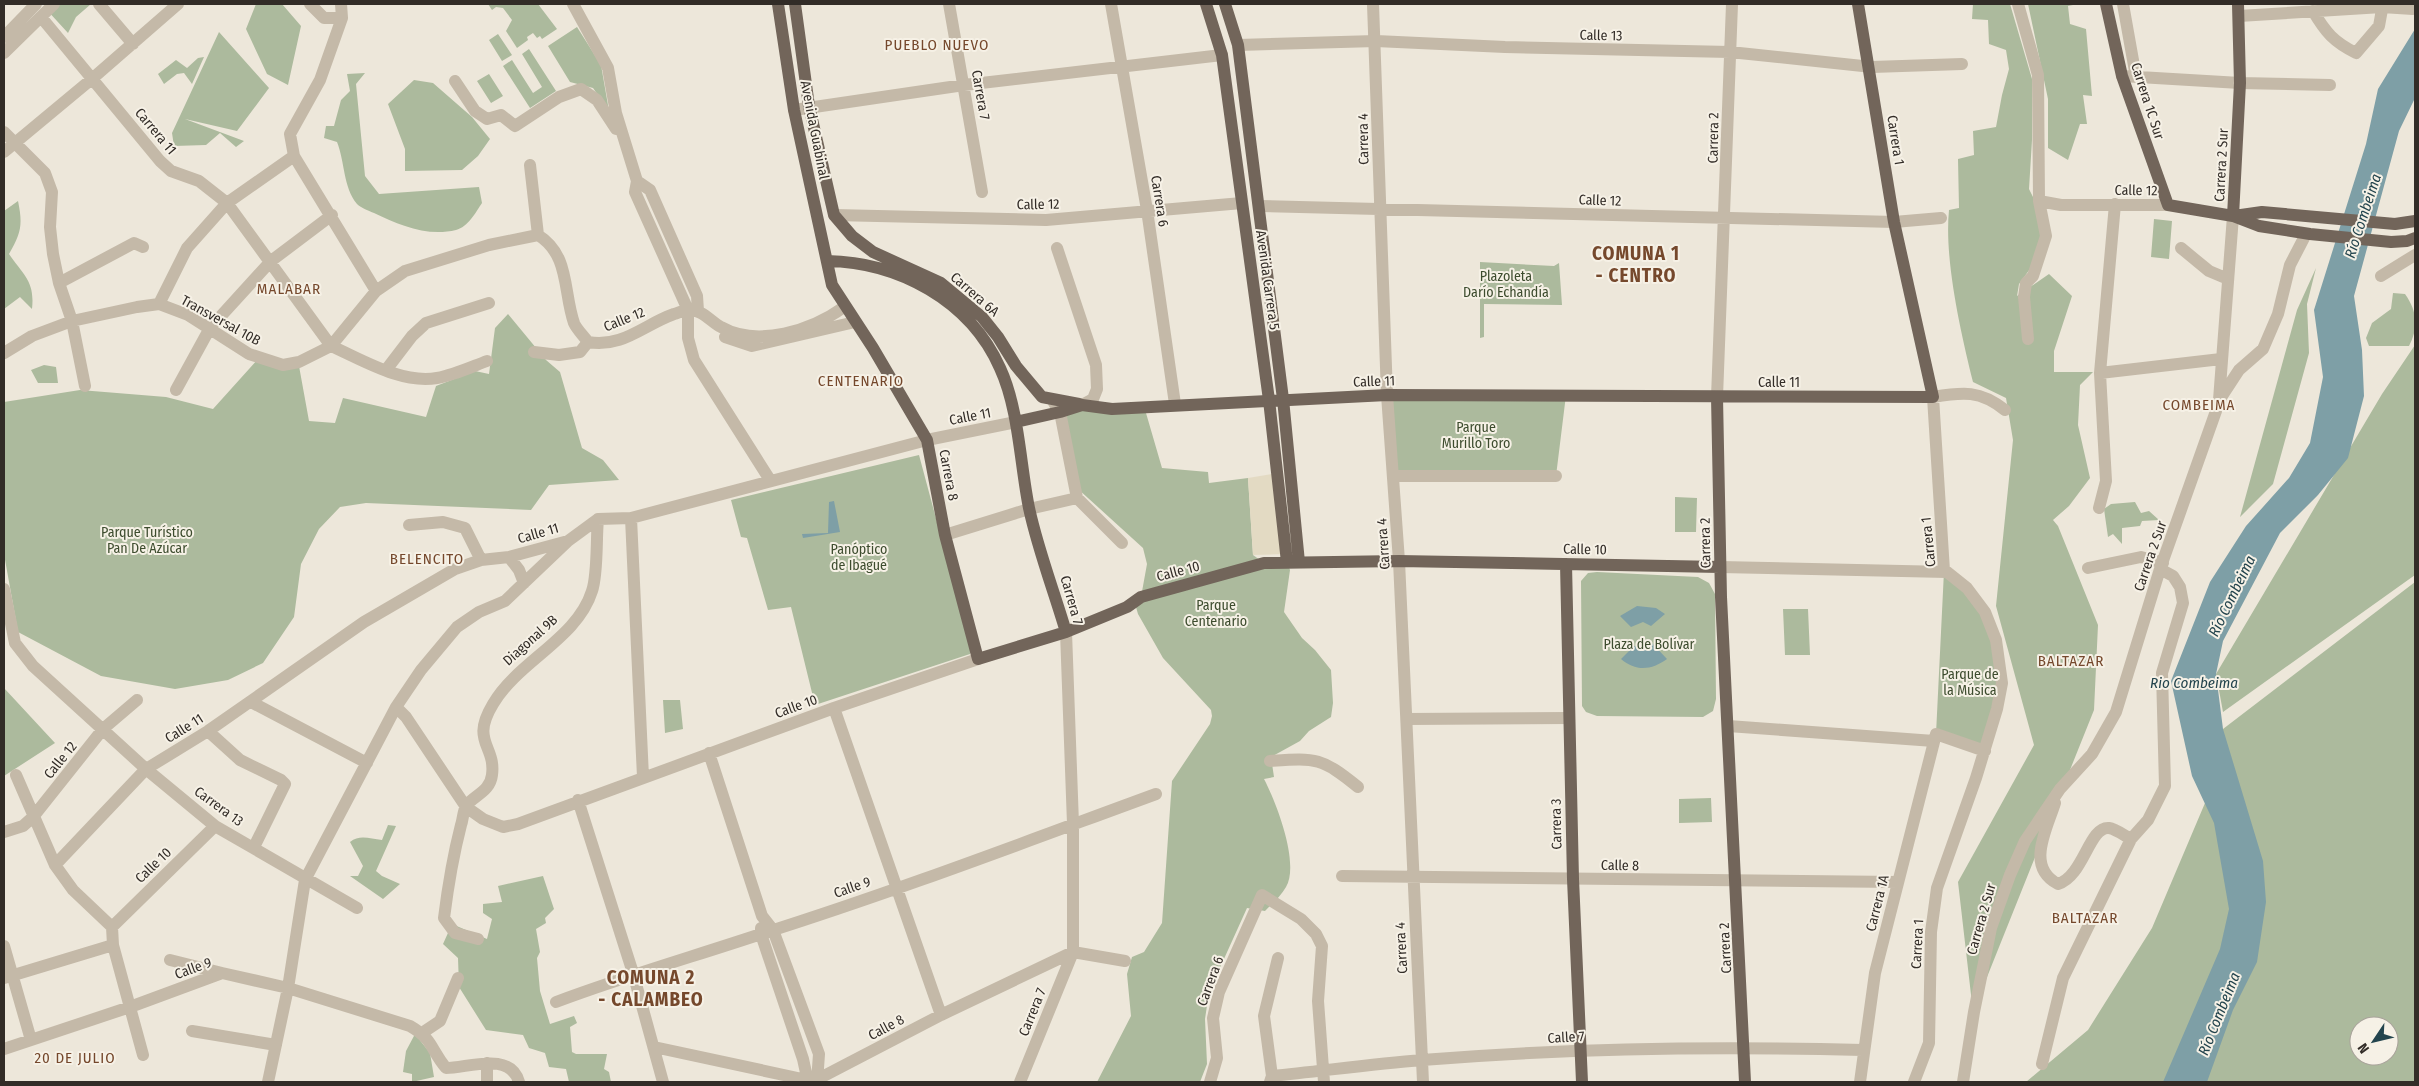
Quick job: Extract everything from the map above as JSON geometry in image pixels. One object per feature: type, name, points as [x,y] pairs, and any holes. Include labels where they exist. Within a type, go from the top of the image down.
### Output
[{"type":"main road","name":"Avenida Guabinal","points":[[778,4],[794,110],[827,261]]},
{"type":"main road","name":"Avenida Guabinal","points":[[794,4],[809,106],[834,215]]},
{"type":"main road","name":"Avenida Carrera 5","points":[[1206,4],[1222,55],[1293,562]]},
{"type":"main road","name":"Avenida Carrera 5","points":[[1225,4],[1238,45],[1283,400],[1293,562]]},
{"type":"main road","name":"Carrera 1","points":[[1858,4],[1894,222],[1933,397]]},
{"type":"main road","name":"Carrera 1C Sur","points":[[2106,4],[2122,76],[2168,205]]},
{"type":"main road","name":"Carrera 2 Sur","points":[[2233,216],[2240,83],[2239,10]]},
{"type":"main road","name":"Calle 12","points":[[2168,205],[2233,216],[2259,226],[2308,234],[2391,242],[2407,241],[2415,238]]},
{"type":"main road","name":"Calle 12","points":[[2233,216],[2262,212],[2395,224],[2415,221]]},
{"type":"main road","name":"Carrera 6A","points":[[834,215],[871,258],[941,283],[982,317],[1034,389],[1042,397],[1082,405]]},
{"type":"main road","name":"Carrera 7","points":[[827,261],[871,258],[930,288],[972,323],[985,340],[1001,369],[1016,422],[1029,509],[1066,632]]},
{"type":"main road","name":"Carrera 8","points":[[827,261],[832,285],[844,307],[873,348],[927,440],[946,535],[978,659]]},
{"type":"main road","name":"Calle 11","points":[[1016,422],[1082,405],[1112,409],[1175,404],[1387,395],[1933,397]]},
{"type":"main road","name":"Carrera 2","points":[[1717,397],[1720,567],[1737,882],[1745,1082]]},
{"type":"main road","name":"Calle 10","points":[[978,659],[1066,632],[1126,607],[1137,599],[1254,566],[1293,562],[1399,561],[1720,567]]},
{"type":"main road","name":"Carrera 3","points":[[1566,564],[1573,880],[1582,1082]]},
{"type":"street","points":[[4,53],[36,4]]},
{"type":"street","points":[[4,37],[41,16],[54,4]]},
{"type":"street","points":[[99,4],[133,44]]},
{"type":"street","points":[[310,4],[324,18],[342,18]]},
{"type":"street","points":[[341,4],[342,18],[320,80],[290,134],[294,156],[332,215],[376,291]]},
{"type":"street","points":[[573,4],[608,68],[616,113],[638,181],[635,192],[693,310],[714,332],[739,344],[752,346],[855,322]]},
{"type":"street","name":"Carrera 7","points":[[949,4],[982,192]]},
{"type":"street","name":"Carrera 6","points":[[1111,4],[1124,68],[1147,210],[1175,404]]},
{"type":"street","name":"Carrera 4","points":[[1373,4],[1376,41],[1379,209],[1387,395],[1399,561],[1423,1082]]},
{"type":"street","name":"Carrera 2","points":[[1717,397],[1726,219],[1732,4]]},
{"type":"street","points":[[2018,4],[2038,76],[2039,201],[2046,236],[2033,276],[2026,283],[2024,297],[2028,339]]},
{"type":"street","points":[[2123,4],[2136,77]]},
{"type":"street","points":[[4,152],[133,44],[172,6]]},
{"type":"street","points":[[2239,10],[2313,11],[2382,6],[2413,8]]},
{"type":"street","points":[[2313,11],[2324,30],[2338,44],[2356,53],[2379,26],[2382,6]]},
{"type":"street","name":"Carrera 11","points":[[41,16],[160,161],[171,171],[199,181],[227,203],[331,346]]},
{"type":"street","name":"Calle 13","points":[[1238,45],[1376,41],[1505,47],[1730,52],[1869,66],[1962,64]]},
{"type":"street","points":[[794,110],[809,106],[964,85],[1124,68],[1222,55]]},
{"type":"street","points":[[2122,76],[2240,83],[2330,84]]},
{"type":"street","points":[[455,81],[475,111],[487,119],[502,115],[515,126],[559,97],[581,89],[597,100],[625,141]]},
{"type":"street","points":[[4,132],[44,173],[52,192],[50,227],[59,283],[72,321],[85,386]]},
{"type":"street","points":[[159,304],[187,248],[227,203],[294,156]]},
{"type":"street","points":[[530,166],[538,235]]},
{"type":"street","name":"Calle 12","points":[[2039,201],[2061,205],[2168,205]]},
{"type":"street","name":"Calle 12","points":[[834,215],[1046,220],[1242,203]]},
{"type":"street","points":[[2099,508],[2106,481],[2100,374],[2114,204]]},
{"type":"street","name":"Calle 12","points":[[1259,206],[1894,222],[1941,218]]},
{"type":"street","points":[[176,390],[210,328],[271,261],[332,215]]},
{"type":"street","name":"Carrera 2 Sur","points":[[1963,1082],[1974,1012],[1991,928],[2010,875],[2025,841],[2060,789],[2092,754],[2116,712],[2161,566],[2219,400],[2220,359],[2233,216]]},
{"type":"street","points":[[2219,400],[2240,370],[2263,348],[2278,314],[2290,265],[2308,234]]},
{"type":"street","points":[[488,361],[436,378],[411,377],[386,370],[331,346],[376,291],[405,271],[489,245],[538,235],[551,243],[560,258],[575,324],[588,342]]},
{"type":"street","points":[[59,283],[134,243],[143,247]]},
{"type":"street","points":[[1057,248],[1096,365],[1097,389],[1093,398],[1082,405]]},
{"type":"street","points":[[2181,248],[2209,272],[2228,279]]},
{"type":"street","points":[[2381,276],[2415,255]]},
{"type":"street","points":[[386,370],[412,336],[426,323],[489,303]]},
{"type":"street","name":"Transversal 10B","points":[[4,353],[32,336],[72,321],[159,304],[210,328],[248,354],[283,365],[299,362],[331,346]]},
{"type":"street","points":[[693,310],[734,334],[752,337],[804,327],[827,319],[844,307]]},
{"type":"street","points":[[693,310],[688,338],[694,360],[770,480]]},
{"type":"street","name":"Calle 12","points":[[534,352],[559,355],[580,352],[588,342],[602,344],[618,341],[668,316],[693,310]]},
{"type":"street","points":[[2100,374],[2220,359]]},
{"type":"street","name":"Calle 11","points":[[1933,397],[1964,392],[1979,395],[1993,401],[2005,410]]},
{"type":"street","name":"Carrera 1","points":[[1914,1082],[1929,1043],[1931,932],[1937,888],[1985,750],[2001,694],[2002,671],[1996,640],[1985,612],[1976,598],[1960,581],[1951,573],[1944,571],[1933,397]]},
{"type":"street","name":"Carrera 6A","points":[[1052,400],[1060,412],[1077,498]]},
{"type":"street","name":"Calle 11","points":[[55,865],[146,769],[208,731],[364,622],[455,569],[481,560],[509,557],[568,541],[598,519],[631,518],[927,440],[1016,422]]},
{"type":"street","points":[[1393,476],[1556,476]]},
{"type":"street","points":[[946,535],[1029,509],[1077,498],[1122,543]]},
{"type":"street","points":[[631,518],[643,777]]},
{"type":"street","name":"Diagonal 9B","points":[[466,806],[483,794],[492,779],[494,764],[485,746],[482,727],[492,704],[511,678],[556,640],[586,606],[593,590],[598,519]]},
{"type":"street","points":[[409,525],[443,522],[459,526],[469,533],[481,560]]},
{"type":"street","points":[[268,1082],[288,988],[305,880],[396,707],[421,670],[456,627],[479,612],[505,601],[568,541]]},
{"type":"street","points":[[509,557],[519,570],[524,583]]},
{"type":"street","points":[[2042,1064],[2063,978],[2130,839],[2148,820],[2165,786],[2162,673],[2183,603],[2180,587],[2173,576],[2161,566],[2141,557],[2088,568]]},
{"type":"street","name":"Calle 10","points":[[1720,567],[1944,571]]},
{"type":"street","name":"Carrera 13","points":[[4,589],[8,635],[33,666],[146,769],[215,826],[254,847],[305,880],[357,908]]},
{"type":"street","name":"Carrera 7","points":[[1020,1082],[1073,952],[1073,824],[1066,632]]},
{"type":"street","name":"Calle 10","points":[[466,806],[483,819],[503,827],[518,824],[578,800],[834,708],[978,659]]},
{"type":"street","name":"Calle 12","points":[[4,832],[24,826],[103,729],[137,700]]},
{"type":"street","points":[[251,702],[367,762]]},
{"type":"street","points":[[396,707],[406,717],[466,806],[451,864],[444,918],[455,934],[478,938]]},
{"type":"street","points":[[834,708],[941,1015]]},
{"type":"street","points":[[1407,720],[1569,718]]},
{"type":"street","points":[[1728,726],[1935,737],[1985,750]]},
{"type":"street","points":[[208,731],[240,760],[280,780],[285,786],[254,847]]},
{"type":"street","name":"Carrera 1A","points":[[1860,1082],[1863,1050],[1876,972],[1935,737]]},
{"type":"street","points":[[654,1047],[813,1081],[819,1054],[767,932],[709,753]]},
{"type":"street","points":[[1270,761],[1310,758],[1320,761],[1358,787]]},
{"type":"street","points":[[16,775],[55,865],[73,890],[112,926],[113,945],[143,1055]]},
{"type":"street","points":[[2060,789],[2038,854],[2041,867],[2050,880],[2058,884],[2074,875],[2094,837],[2101,830],[2109,828],[2130,839]]},
{"type":"street","name":"Calle 9","points":[[556,1002],[634,973],[767,932],[898,888],[1156,794]]},
{"type":"street","points":[[578,800],[634,973],[663,1082]]},
{"type":"street","name":"Calle 10","points":[[112,926],[215,826]]},
{"type":"street","name":"Calle 8","points":[[1342,876],[1413,879],[1898,882]]},
{"type":"street","name":"Carrera 6","points":[[1210,1082],[1217,1058],[1213,1018],[1220,992],[1262,895],[1301,920],[1316,934],[1322,946],[1318,1001],[1324,1076]]},
{"type":"street","points":[[8,976],[113,945]]},
{"type":"street","points":[[4,946],[8,976],[31,1040]]},
{"type":"street","points":[[1073,952],[1125,961]]},
{"type":"street","name":"Calle 8","points":[[813,1081],[941,1015],[1073,952]]},
{"type":"street","points":[[1271,1079],[1264,1016],[1278,958]]},
{"type":"street","points":[[170,960],[222,973]]},
{"type":"street","name":"Calle 9","points":[[4,1049],[130,1007],[222,973],[288,988],[410,1026],[422,1033]]},
{"type":"street","points":[[458,978],[440,1021],[422,1033],[434,1047],[439,1060],[446,1068],[487,1063],[511,1068],[519,1082]]},
{"type":"street","points":[[192,1031],[276,1045]]},
{"type":"street","name":"Calle 7","points":[[1271,1079],[1324,1076],[1421,1060],[1580,1051],[1744,1047],[1863,1050]]},
{"type":"street","points":[[487,1063],[487,1082]]},
{"type":"green space","points":[[52,4],[91,4],[76,17],[68,33],[46,9]]},
{"type":"green space","points":[[256,4],[282,4],[301,26],[288,85],[267,74],[246,29]]},
{"type":"green space","points":[[488,4],[538,4],[557,29],[542,39],[540,36],[537,38],[533,33],[527,37],[528,40],[517,48],[506,31],[512,20],[503,8],[496,7],[492,10]]},
{"type":"green space","points":[[1973,4],[2010,4],[2032,79],[2032,140],[2029,189],[2036,203],[2042,235],[2030,269],[2019,284],[2017,296],[2049,274],[2072,296],[2054,351],[2054,372],[2093,372],[2080,385],[2078,425],[2090,478],[2069,506],[2053,520],[2058,526],[2098,625],[2094,710],[1973,1012],[1958,882],[2034,745],[1996,606],[2013,440],[2006,398],[1973,382],[1959,319],[1949,251],[1949,210],[1959,208],[1958,159],[1974,155],[1973,131],[1996,127],[2009,69],[2006,50],[1989,44],[1988,20],[1972,19]]},
{"type":"green space","points":[[2028,4],[2078,4],[2068,6],[2070,24],[2086,29],[2092,96],[2083,95],[2087,124],[2080,124],[2068,160],[2048,148],[2048,99]]},
{"type":"green space","points":[[577,27],[601,65],[609,111],[593,88],[570,82],[548,46]]},
{"type":"green space","points":[[219,32],[269,88],[237,131],[185,119],[244,141],[236,147],[220,133],[206,145],[174,146],[172,133]]},
{"type":"green space","points":[[498,34],[512,55],[502,61],[489,40]]},
{"type":"green space","points":[[529,49],[556,91],[530,108],[503,66],[512,60],[533,93],[542,87],[522,54]]},
{"type":"green space","points":[[204,57],[192,84],[184,73],[177,74],[164,84],[158,74],[176,60],[187,68],[198,58]]},
{"type":"green space","points":[[365,73],[356,84],[365,176],[379,194],[479,187],[482,203],[464,226],[445,232],[413,229],[363,208],[352,197],[337,142],[324,138],[326,126],[334,126],[341,100],[350,91],[347,74]]},
{"type":"green space","points":[[489,74],[503,96],[491,103],[477,81]]},
{"type":"green space","points":[[414,80],[433,83],[472,117],[490,139],[478,156],[462,170],[405,171],[405,149],[388,104]]},
{"type":"green space","points":[[18,201],[20,229],[9,254],[30,285],[32,309],[20,297],[4,309],[4,211]]},
{"type":"green space","points":[[2154,219],[2172,221],[2169,259],[2151,257]]},
{"type":"green space","name":"Plazoleta Darío Echandía","points":[[1480,262],[1554,266],[1559,263],[1562,305],[1484,304],[1484,337],[1480,338]]},
{"type":"green space","points":[[2316,268],[2307,304],[2309,353],[2273,484],[2240,517],[2297,310]]},
{"type":"green space","points":[[2393,293],[2405,294],[2414,313],[2415,326],[2409,346],[2369,346],[2366,338],[2372,323],[2391,309]]},
{"type":"green space","name":"Parque Turístico Pan De Azúcar","points":[[508,314],[546,360],[560,372],[582,448],[603,460],[619,480],[549,485],[531,510],[366,503],[340,507],[319,529],[301,564],[294,617],[263,663],[228,680],[175,689],[101,676],[18,632],[4,554],[4,402],[80,390],[166,397],[213,409],[258,359],[299,366],[309,421],[335,423],[343,398],[426,417],[436,386],[475,371],[489,374],[495,328]]},
{"type":"green space","points":[[2415,345],[2415,575],[2223,712],[2216,674],[2382,394]]},
{"type":"green space","points":[[44,365],[56,367],[58,383],[38,383],[31,370]]},
{"type":"green space","name":"Parque Murillo Toro","points":[[1387,395],[1566,395],[1556,476],[1393,476]]},
{"type":"green space","name":"Parque Centenario","points":[[1112,409],[1146,413],[1162,468],[1208,472],[1209,483],[1248,478],[1253,555],[1264,563],[1287,562],[1290,570],[1284,612],[1302,638],[1315,650],[1331,670],[1333,703],[1331,717],[1309,731],[1300,741],[1271,757],[1274,777],[1264,779],[1285,833],[1290,863],[1290,876],[1284,890],[1265,911],[1247,908],[1209,992],[1205,1019],[1207,1064],[1200,1082],[1097,1082],[1131,1016],[1127,974],[1132,957],[1144,952],[1162,923],[1172,781],[1210,724],[1212,716],[1211,710],[1163,658],[1138,614],[1136,607],[1141,597],[1147,564],[1143,548],[1077,488],[1060,412]]},
{"type":"green space","name":"Panóptico de Ibagué","points":[[919,455],[971,649],[970,654],[815,705],[791,607],[768,610],[747,538],[741,537],[731,500]]},
{"type":"green space","points":[[1675,497],[1697,498],[1696,532],[1675,532]]},
{"type":"green space","points":[[2135,502],[2141,513],[2149,511],[2159,520],[2142,521],[2140,526],[2122,528],[2122,544],[2113,534],[2108,537],[2104,509],[2111,504]]},
{"type":"green space","name":"Parque de la Música","points":[[1944,571],[1976,598],[2001,671],[1985,751],[1936,734]]},
{"type":"green space","name":"Plaza de Bolívar","points":[[1588,573],[1698,577],[1709,583],[1715,594],[1716,699],[1713,711],[1703,717],[1597,716],[1586,712],[1582,706],[1581,581]]},
{"type":"green space","points":[[2415,582],[2415,1082],[2026,1082],[2088,1030],[2152,928],[2205,803],[2223,729]]},
{"type":"green space","points":[[1783,609],[1808,609],[1810,655],[1785,655]]},
{"type":"green space","points":[[4,688],[55,743],[4,776]]},
{"type":"green space","points":[[663,700],[680,700],[683,729],[665,733]]},
{"type":"green space","points":[[1711,798],[1712,822],[1679,823],[1679,799]]},
{"type":"green space","points":[[388,825],[396,826],[376,871],[382,876],[400,884],[383,899],[350,876],[358,876],[363,866],[350,842],[358,838],[382,840]]},
{"type":"green space","points":[[543,876],[554,909],[545,918],[546,923],[536,929],[540,952],[537,958],[540,991],[550,1024],[574,1016],[577,1023],[570,1027],[572,1052],[576,1054],[607,1054],[604,1069],[609,1072],[611,1082],[569,1082],[566,1069],[549,1067],[545,1053],[529,1048],[523,1035],[486,1030],[459,987],[458,958],[443,944],[452,924],[487,939],[492,919],[483,913],[483,904],[502,902],[498,886]]},
{"type":"green space","points":[[415,1034],[430,1053],[434,1077],[412,1082],[412,1074],[403,1072],[406,1051]]},
{"type":"shaded area","points":[[1278,473],[1284,554],[1253,555],[1248,478]]},
{"type":"water","name":"Rio Combeima","points":[[2415,29],[2415,98],[2399,131],[2354,296],[2362,350],[2364,396],[2348,458],[2318,495],[2280,533],[2223,641],[2216,674],[2223,729],[2263,861],[2266,902],[2257,962],[2233,1010],[2207,1082],[2163,1082],[2220,949],[2229,909],[2214,823],[2192,776],[2171,681],[2210,582],[2246,526],[2289,478],[2310,443],[2323,377],[2314,310],[2366,144],[2378,89]]},
{"type":"water","points":[[834,501],[840,532],[803,538],[802,534],[828,533],[829,502]]},
{"type":"water","points":[[1637,606],[1656,608],[1665,614],[1651,626],[1643,622],[1631,627],[1620,616]]},
{"type":"water","points":[[1652,643],[1667,659],[1650,667],[1638,668],[1621,659],[1634,646],[1643,648]]},
{"type":"district","name":"PUEBLO NUEVO","points":[[937,45]]},
{"type":"district","name":"COMUNA 1 - CENTRO","points":[[1636,264]]},
{"type":"district","name":"MALABAR","points":[[289,289]]},
{"type":"district","name":"CENTENARIO","points":[[861,381]]},
{"type":"district","name":"COMBEIMA","points":[[2199,405]]},
{"type":"district","name":"BELENCITO","points":[[427,559]]},
{"type":"district","name":"BALTAZAR","points":[[2071,661]]},
{"type":"district","name":"BALTAZAR","points":[[2085,918]]},
{"type":"district","name":"COMUNA 2 - CALAMBEO","points":[[651,988]]},
{"type":"district","name":"20 DE JULIO","points":[[75,1058]]},
{"type":"water label","name":"Río Combeima","points":[[2363,216]]},
{"type":"water label","name":"Río Combeima","points":[[2232,596]]},
{"type":"water label","name":"Río Combeima","points":[[2219,1014]]}]
